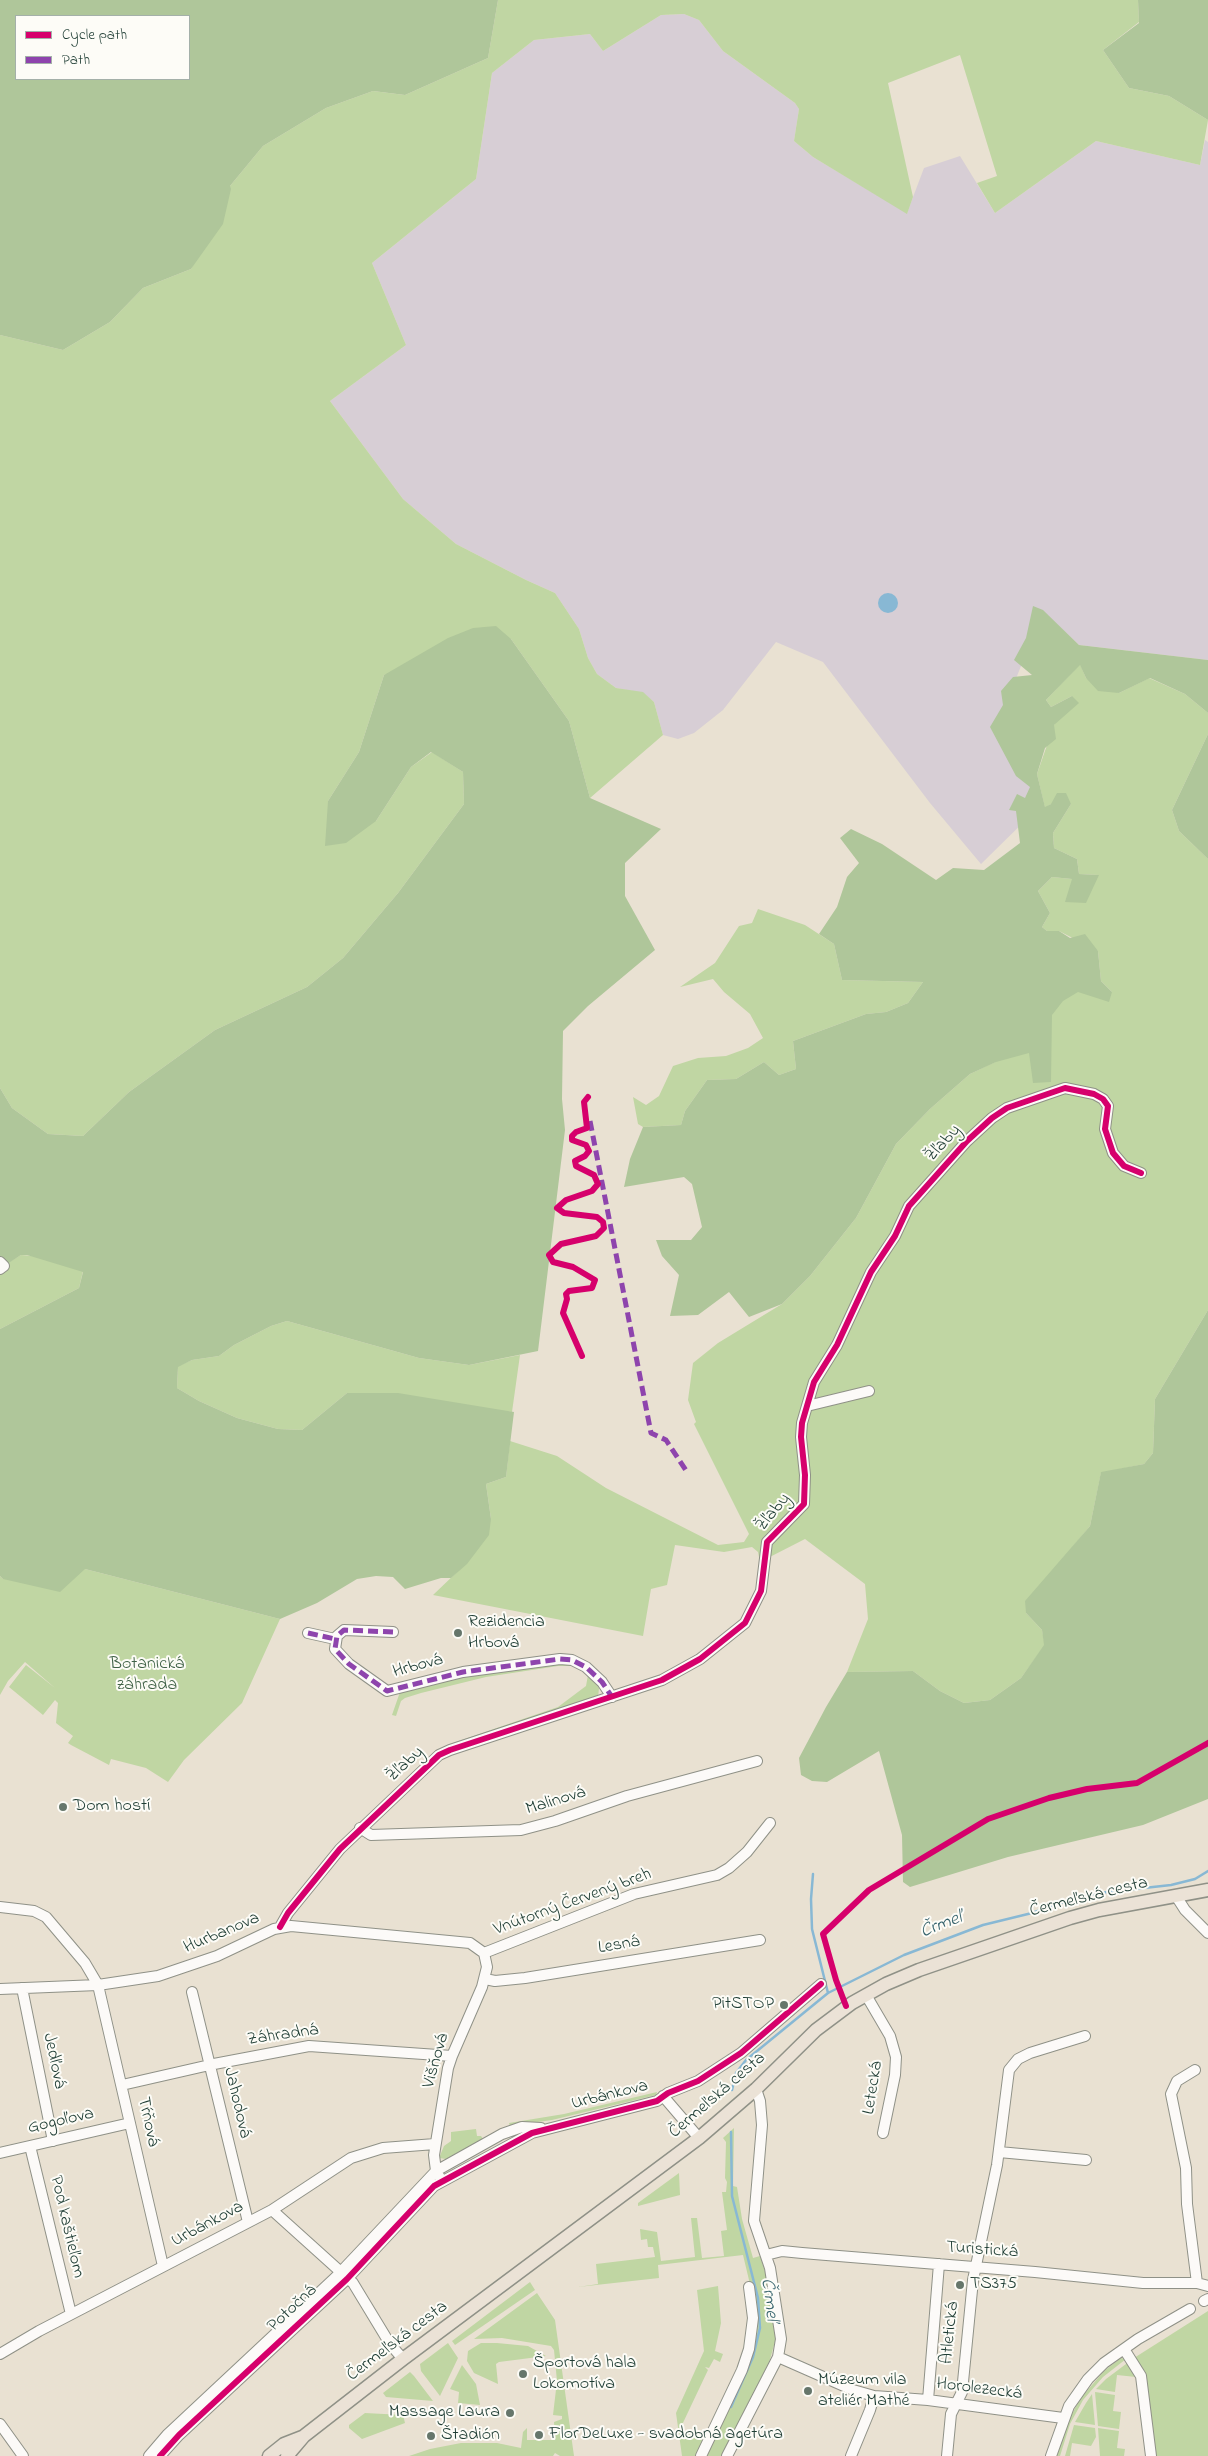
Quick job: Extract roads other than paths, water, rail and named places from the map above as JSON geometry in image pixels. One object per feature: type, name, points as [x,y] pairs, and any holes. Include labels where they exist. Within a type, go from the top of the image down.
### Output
[{"type":"main road","name":"Čermeľská cesta","points":[[287,2456],[304,2436],[403,2359],[699,2138],[756,2089],[829,2019],[866,1995],[920,1970],[1053,1924],[1099,1910],[1208,1890]]},
{"type":"main road","name":"Čermeľská cesta","points":[[269,2456],[284,2444],[304,2436]]},
{"type":"street","name":"Žľaby","points":[[280,1927],[288,1913],[321,1871],[360,1828],[444,1752],[662,1680],[694,1663],[727,1639],[750,1615],[761,1591],[767,1542],[804,1504],[806,1476],[801,1437],[814,1382],[837,1345],[871,1272],[895,1236],[909,1206],[966,1141],[1007,1108],[1065,1088],[1078,1089],[1103,1099],[1108,1106],[1105,1129],[1114,1153],[1124,1166],[1141,1173]]},
{"type":"street","points":[[0,1262],[4,1266],[0,1269]]},
{"type":"street","points":[[807,1406],[868,1391]]},
{"type":"street","points":[[308,1633],[335,1639],[340,1632],[348,1629],[393,1632]]},
{"type":"street","name":"Hrbová","points":[[335,1639],[335,1649],[338,1654],[387,1691],[463,1672],[572,1660],[586,1667],[602,1682],[612,1697]]},
{"type":"street","name":"Malinová","points":[[360,1828],[371,1835],[522,1830],[555,1821],[627,1796],[757,1761]]},
{"type":"street","name":"Vnútorný Červený breh","points":[[484,1953],[634,1894],[717,1875],[747,1852],[770,1823]]},
{"type":"street","points":[[1176,1896],[1185,1910],[1208,1933]]},
{"type":"street","name":"Tŕňová","points":[[0,1907],[34,1911],[46,1916],[84,1963],[98,1985],[163,2266]]},
{"type":"street","name":"Hurbanova","points":[[0,1989],[98,1985],[173,1972],[216,1956],[280,1927],[303,1926],[454,1940],[470,1943],[484,1953]]},
{"type":"street","name":"Lesná","points":[[485,1979],[495,1981],[525,1978],[760,1940]]},
{"type":"street","name":"Višňová","points":[[442,2181],[436,2171],[435,2144],[452,2056],[485,1979],[487,1959],[484,1953]]},
{"type":"street","name":"Urbánkova","points":[[442,2181],[522,2137],[544,2128],[657,2101],[663,2096],[698,2081],[741,2052],[821,1984]]},
{"type":"street","name":"Jedľová","points":[[22,1988],[53,2141]]},
{"type":"street","name":"Jahodová","points":[[192,1992],[248,2222]]},
{"type":"street","name":"Letecká","points":[[866,1995],[890,2036],[896,2057],[895,2075],[883,2134]]},
{"type":"street","name":"Atletická","points":[[947,2456],[951,2414],[962,2392],[973,2280],[999,2152],[1011,2065],[1030,2053],[1085,2036]]},
{"type":"street","name":"Záhradná","points":[[122,2086],[210,2064],[309,2046],[452,2056]]},
{"type":"street","points":[[1195,2070],[1177,2081],[1171,2094],[1186,2168],[1187,2204],[1197,2283]]},
{"type":"street","points":[[727,2456],[778,2357],[781,2339],[770,2268],[754,2221],[762,2125],[760,2101],[756,2089]]},
{"type":"street","points":[[663,2096],[699,2138]]},
{"type":"street","name":"Gogoľova","points":[[0,2153],[130,2123]]},
{"type":"street","name":"Urbánkova","points":[[436,2171],[507,2132],[522,2127],[544,2128]]},
{"type":"street","name":"Urbánkova","points":[[0,2354],[71,2314],[272,2210],[352,2158],[384,2148],[435,2144]]},
{"type":"street","name":"Pod kaštieľom","points":[[30,2146],[71,2314]]},
{"type":"street","points":[[999,2152],[1086,2160]]},
{"type":"street","name":"Potočná","points":[[150,2456],[167,2435],[344,2276],[436,2171]]},
{"type":"street","name":"Potočná","points":[[160,2456],[428,2191],[442,2181]]},
{"type":"street","points":[[272,2210],[353,2283],[390,2344],[403,2359]]},
{"type":"street","name":"Turistická","points":[[766,2255],[782,2251],[1143,2283],[1197,2283],[1208,2286]]},
{"type":"street","name":"Atletická","points":[[928,2400],[939,2264]]},
{"type":"street","points":[[701,2456],[742,2370],[749,2350],[753,2318],[749,2287]]},
{"type":"street","points":[[1051,2456],[1063,2418],[1077,2393],[1088,2379],[1104,2363],[1124,2349],[1190,2309]]},
{"type":"street","points":[[1124,2349],[1141,2376],[1151,2456]]},
{"type":"street","name":"Horolezecká","points":[[778,2357],[844,2386],[874,2396],[928,2400],[1063,2418]]},
{"type":"street","points":[[851,2456],[874,2396]]},
{"type":"street","points":[[0,2424],[23,2456]]},
{"type":"water","points":[[888,593],[895,596],[898,603],[895,610],[888,613],[881,610],[878,603],[881,596]]},
{"type":"waterway","name":"Črmeľ","points":[[732,2090],[736,2073],[746,2060],[828,1993],[904,1955],[983,1925],[1032,1913],[1072,1899],[1099,1893],[1171,1885],[1195,1879],[1208,1871]]},
{"type":"waterway","points":[[813,1874],[811,1899],[812,1929],[828,1993]]},
{"type":"waterway","name":"Črmeľ","points":[[731,2132],[732,2196],[758,2298],[760,2328],[753,2357],[731,2407]]},
{"type":"place","name":"Rezidencia Hrbová","points":[[458,1633]]},
{"type":"place","name":"Dom hostí","points":[[63,1807]]},
{"type":"place","name":"PitSTOP","points":[[784,2005]]},
{"type":"place","name":"TS375","points":[[960,2285]]},
{"type":"place","name":"Športová hala Lokomotíva","points":[[523,2374]]},
{"type":"place","name":"Múzeum vila ateliér Mathé","points":[[808,2391]]},
{"type":"place","name":"Massage Laura","points":[[510,2413]]},
{"type":"place","name":"FlorDeLuxe - svadobná agetúra","points":[[539,2435]]},
{"type":"place","name":"Štadión","points":[[431,2436]]},
{"type":"park label","name":"Botanická záhrada","points":[[147,1675]]}]
